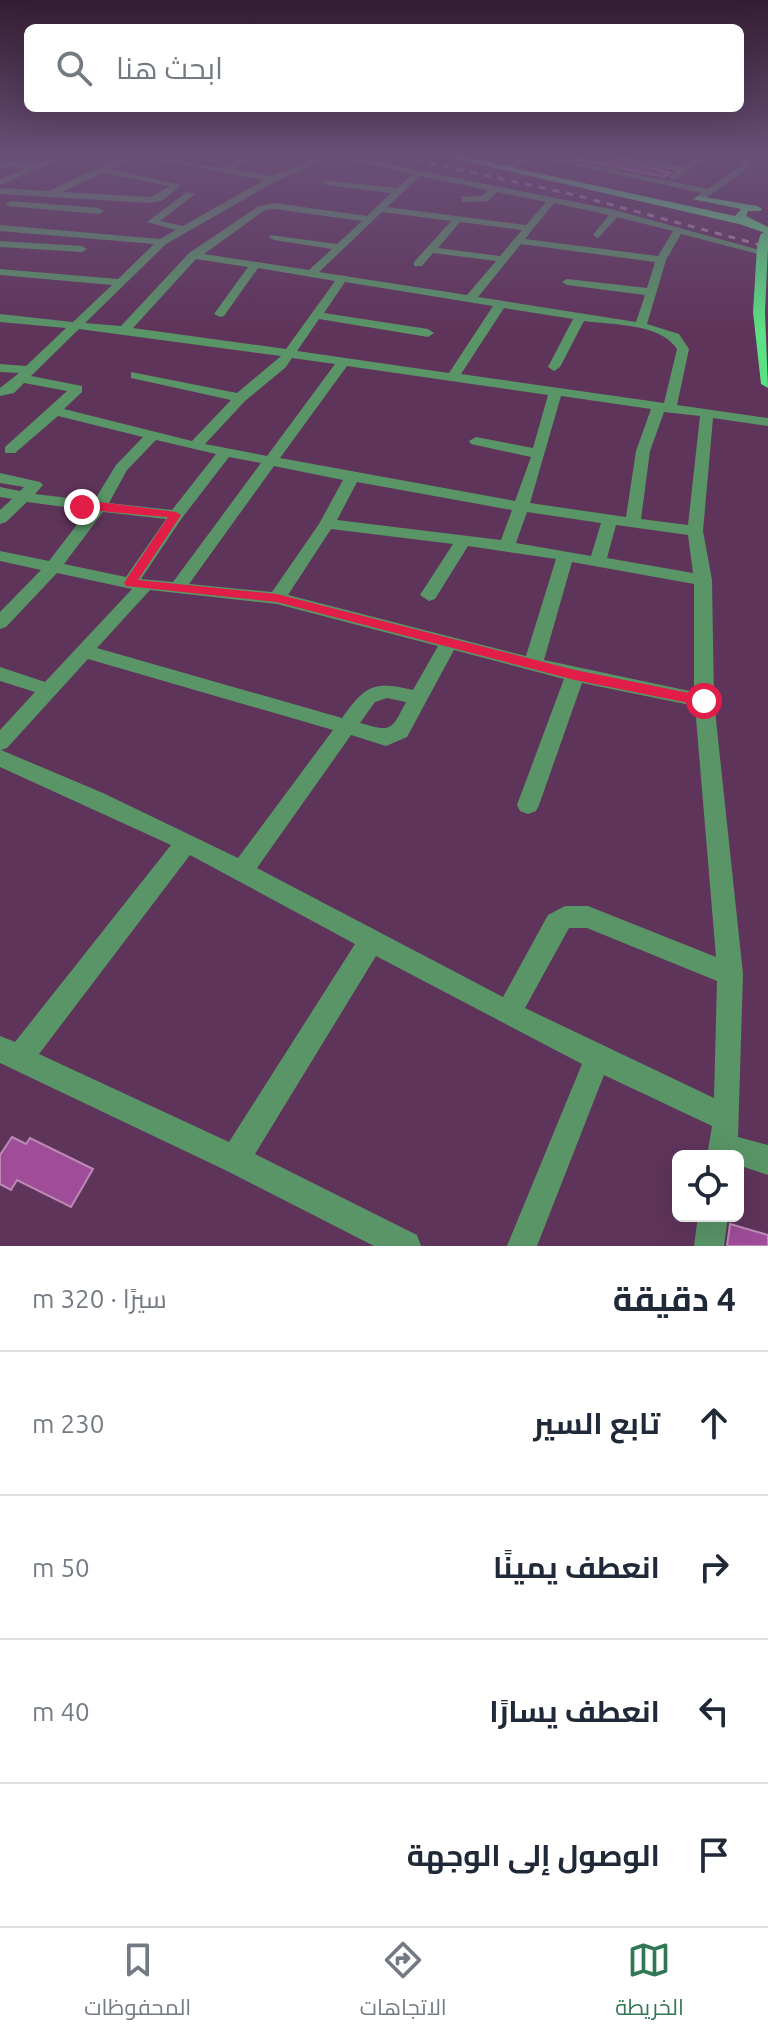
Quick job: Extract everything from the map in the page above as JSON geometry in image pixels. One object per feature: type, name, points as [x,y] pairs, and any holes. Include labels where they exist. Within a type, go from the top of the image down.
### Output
[{"type":"main road","points":[[717,215],[742,221],[764,240],[759,312],[768,384]]},
{"type":"main road","points":[[741,215],[742,221]]},
{"type":"street","points":[[72,233],[95,215]]},
{"type":"street","points":[[163,215],[152,222],[184,229]]},
{"type":"street","points":[[0,392],[7,392],[162,242],[208,215]]},
{"type":"street","points":[[124,330],[193,255],[253,215]]},
{"type":"street","points":[[338,215],[368,219]]},
{"type":"street","points":[[310,275],[373,215]]},
{"type":"street","points":[[428,215],[528,228]]},
{"type":"street","points":[[470,299],[539,215]]},
{"type":"street","points":[[598,235],[613,215]]},
{"type":"street","points":[[624,215],[679,229],[764,240]]},
{"type":"street","points":[[0,218],[84,225]]},
{"type":"street","points":[[418,264],[458,219]]},
{"type":"street","points":[[0,228],[162,242]]},
{"type":"street","points":[[641,325],[661,260],[679,229]]},
{"type":"street","points":[[47,276],[101,236]]},
{"type":"street","points":[[274,237],[339,247]]},
{"type":"street","points":[[518,241],[661,260]]},
{"type":"street","points":[[0,244],[82,249]]},
{"type":"street","points":[[431,250],[503,259]]},
{"type":"street","points":[[193,255],[641,325],[669,334],[682,345],[664,408],[643,451],[633,521]]},
{"type":"street","points":[[0,256],[66,261]]},
{"type":"street","points":[[220,314],[254,266]]},
{"type":"street","points":[[0,272],[120,282]]},
{"type":"street","points":[[195,446],[240,398],[281,365],[341,280]]},
{"type":"street","points":[[567,282],[650,292]]},
{"type":"street","points":[[452,378],[500,305]]},
{"type":"street","points":[[317,315],[428,333]]},
{"type":"street","points":[[554,367],[580,316]]},
{"type":"street","points":[[0,318],[124,330],[768,422]]},
{"type":"street","points":[[178,587],[343,362]]},
{"type":"street","points":[[0,368],[77,389],[10,450]]},
{"type":"street","points":[[136,375],[240,398]]},
{"type":"street","points":[[507,546],[539,454],[555,393]]},
{"type":"street","points":[[55,411],[195,446],[352,477],[520,506],[695,531]]},
{"type":"street","points":[[707,414],[695,531],[703,580],[704,701],[730,974],[724,1141]]},
{"type":"street","points":[[0,623],[52,568],[100,505],[121,468],[152,436]]},
{"type":"street","points":[[476,441],[539,454]]},
{"type":"street","points":[[0,743],[84,651],[138,584],[176,515],[225,452]]},
{"type":"street","points":[[277,598],[327,524],[352,477]]},
{"type":"street","points":[[0,478],[35,485],[0,519]]},
{"type":"street","points":[[0,492],[82,507],[100,505],[176,515]]},
{"type":"street","points":[[598,562],[610,518]]},
{"type":"street","points":[[327,524],[507,546],[703,580]]},
{"type":"street","points":[[429,595],[464,540]]},
{"type":"street","points":[[0,556],[138,584],[277,598],[533,665],[704,701]]},
{"type":"street","points":[[533,665],[565,556]]},
{"type":"street","points":[[84,651],[386,738],[400,732],[449,642]]},
{"type":"street","points":[[0,674],[49,690]]},
{"type":"street","points":[[528,805],[575,675]]},
{"type":"street","points":[[243,870],[365,701],[374,694],[387,691],[417,698]]},
{"type":"street","points":[[0,758],[62,783],[243,870],[597,1060],[724,1141],[768,1160]]},
{"type":"street","points":[[187,842],[11,1053],[406,1246]]},
{"type":"street","points":[[509,1012],[557,923],[565,917],[588,917],[730,974]]},
{"type":"street","points":[[235,1160],[371,941]]},
{"type":"street","points":[[522,1246],[597,1060]]},
{"type":"street","points":[[709,1246],[712,1222]]},
{"type":"building","points":[[12,1137],[26,1144],[30,1138],[93,1169],[71,1207],[17,1180],[11,1190],[0,1184],[0,1155]]},
{"type":"building","points":[[730,1224],[768,1235],[768,1246],[727,1246]]},
{"type":"railway","points":[[650,215],[768,247]]},
{"type":"route","points":[[82,507],[100,505],[176,515],[130,583],[277,598],[575,675],[704,701]]}]
